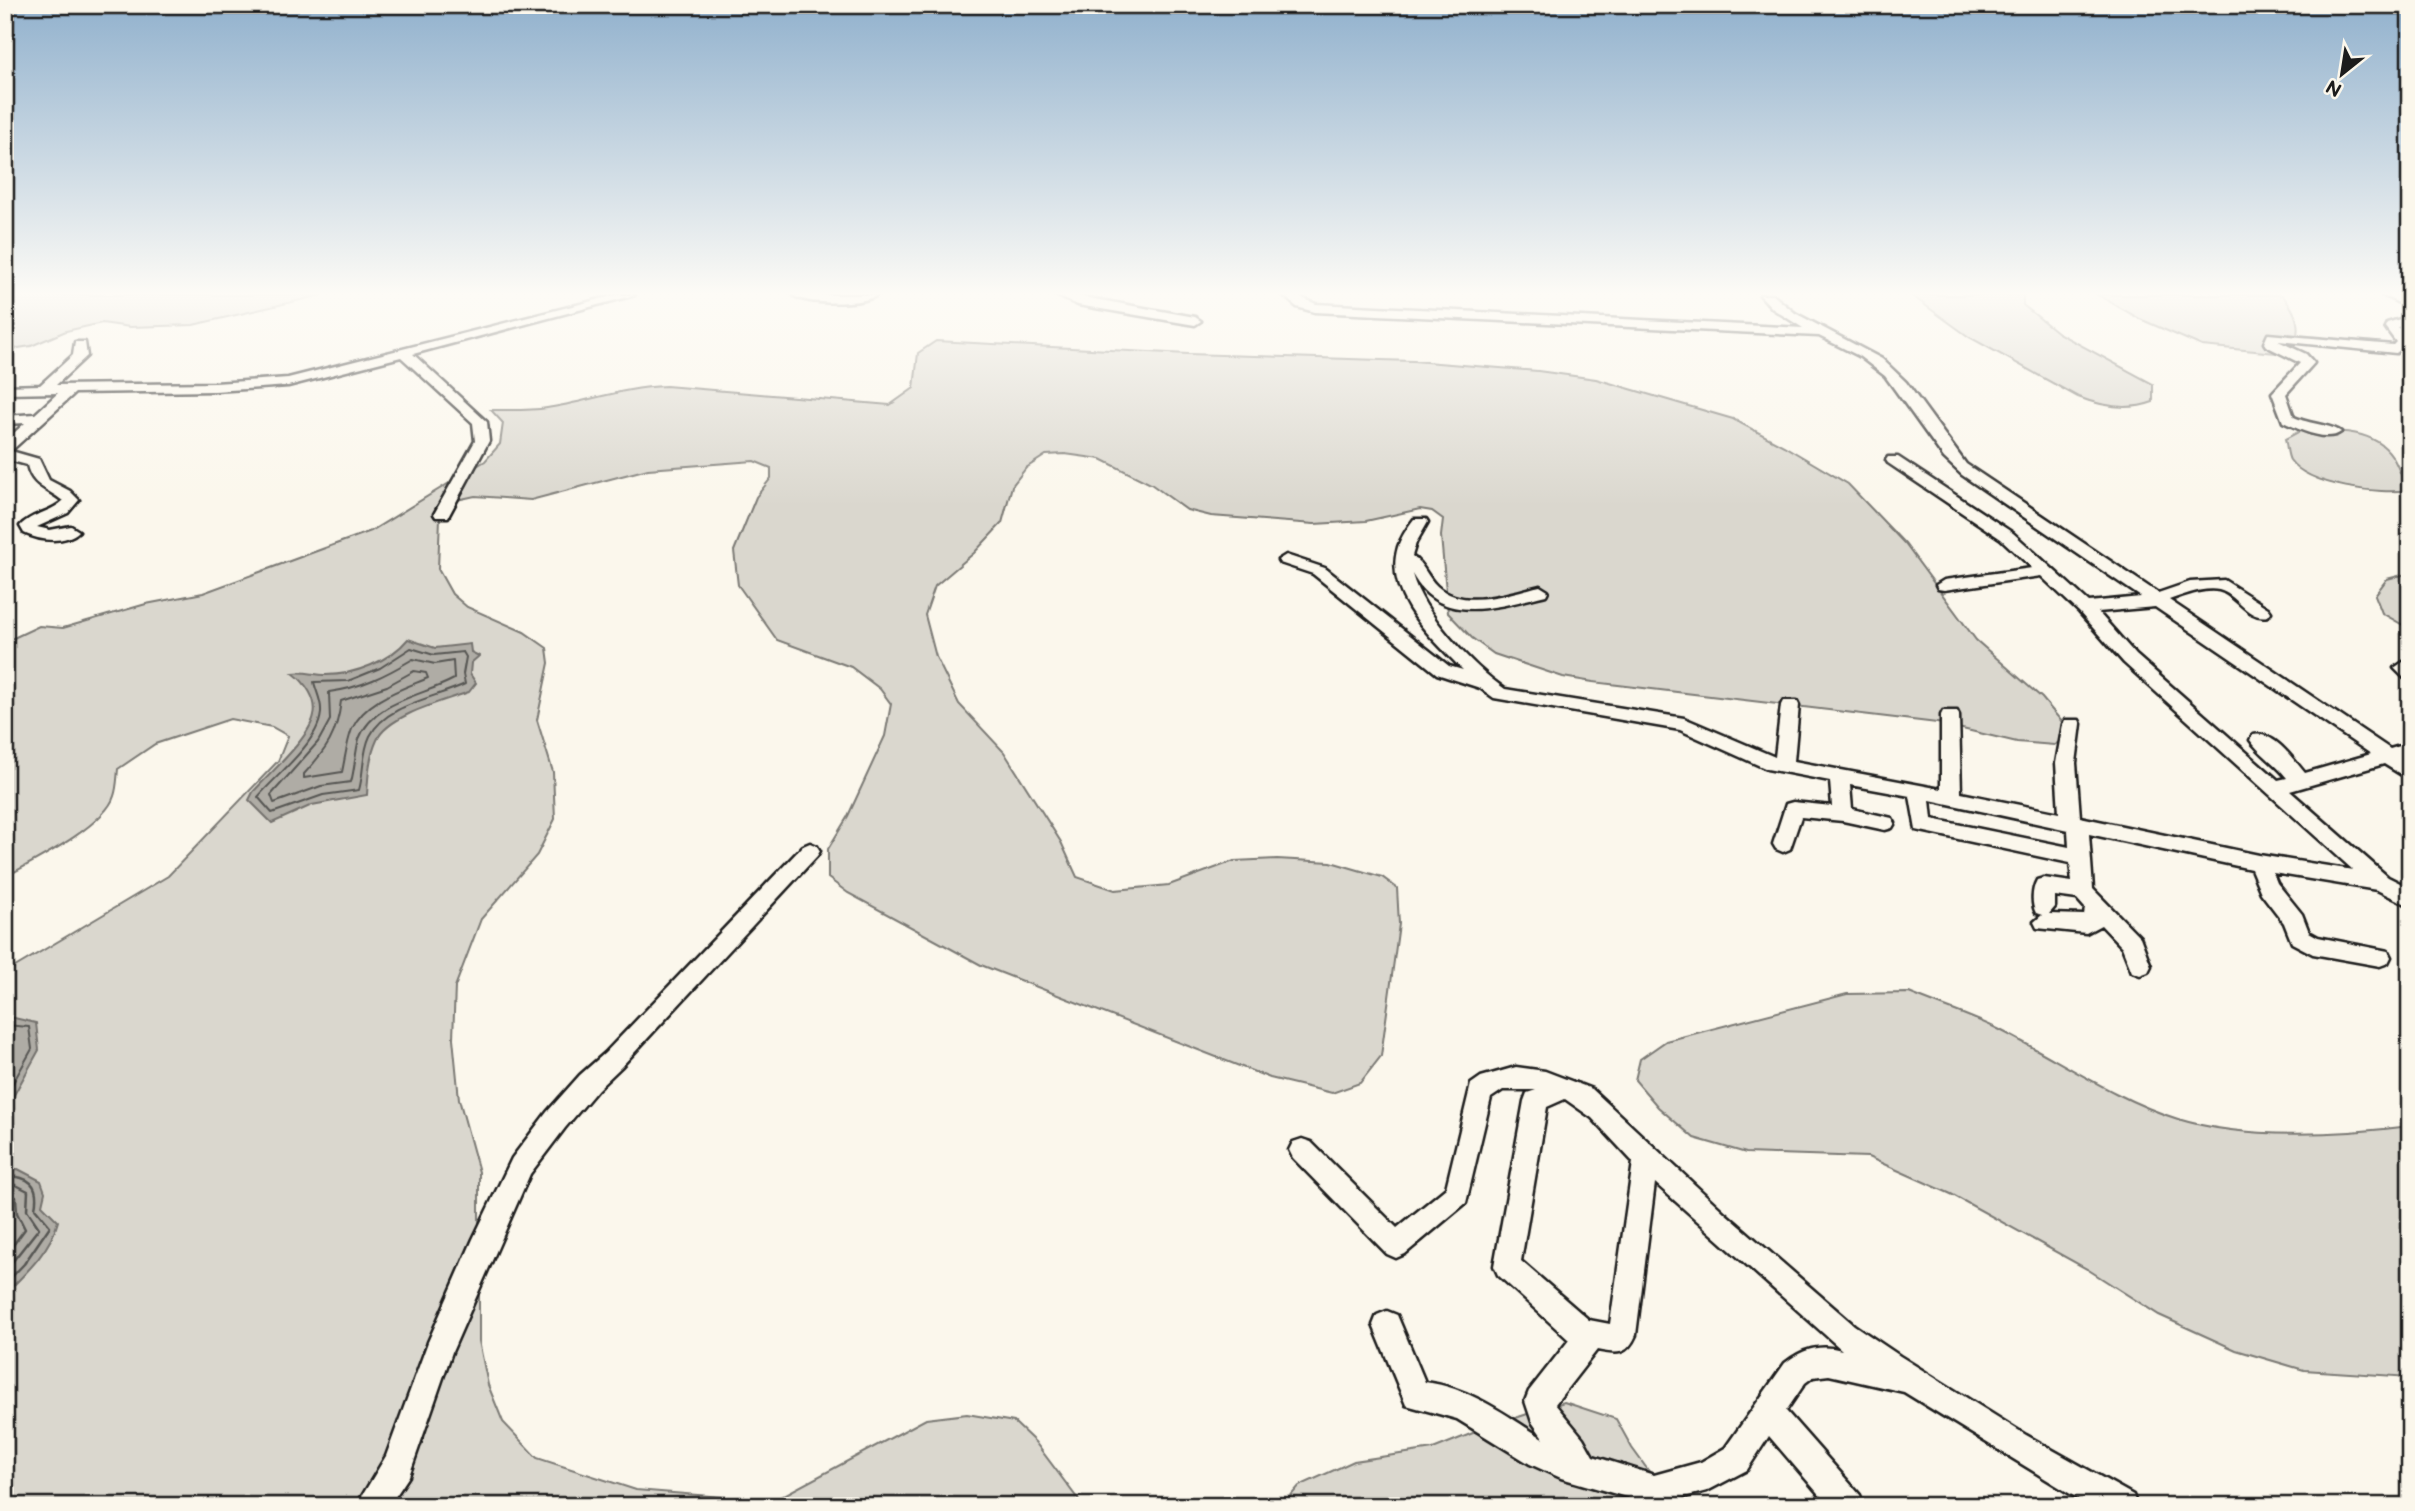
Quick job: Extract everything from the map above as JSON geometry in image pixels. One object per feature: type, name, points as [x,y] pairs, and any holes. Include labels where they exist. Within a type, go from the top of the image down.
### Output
[{"type":"street","points":[[43,390],[70,366]]},
{"type":"street","points":[[5,390],[215,387],[288,382],[357,366]]},
{"type":"street","points":[[418,366],[480,422],[482,442],[442,514]]},
{"type":"street","points":[[1880,366],[1961,467],[2410,773]]},
{"type":"street","points":[[2305,366],[2279,393],[2288,419],[2306,428],[2334,432]]},
{"type":"street","points":[[71,389],[39,418],[6,454],[34,462],[36,475],[43,485],[64,492],[71,500],[67,507],[57,513],[33,522],[28,526],[30,530],[38,535],[52,536],[71,531]]},
{"type":"street","points":[[5,420],[39,418]]},
{"type":"street","points":[[1893,460],[2007,536],[2085,608],[2130,659],[2381,883],[2410,898]]},
{"type":"street","points":[[1959,503],[1987,487]]},
{"type":"street","points":[[1420,522],[1405,550],[1404,558],[1412,603],[1441,638],[1465,659],[1486,684],[1500,694],[1684,724],[1749,755],[1839,778],[1919,791],[2259,863],[2381,883]]},
{"type":"street","points":[[1404,558],[1415,564],[1433,592],[1453,601],[1484,602],[1540,591]]},
{"type":"street","points":[[1286,560],[1319,571],[1443,670],[1486,684]]},
{"type":"street","points":[[1944,585],[2045,570]]},
{"type":"street","points":[[2085,608],[2157,600],[2190,587],[2224,585],[2262,611]]},
{"type":"street","points":[[1784,766],[1790,705]]},
{"type":"street","points":[[1950,715],[1951,798]]},
{"type":"street","points":[[2072,724],[2066,763],[2074,823],[2090,898],[2094,919],[2086,924],[2044,914],[2044,886],[2090,898],[2132,943],[2140,966]]},
{"type":"street","points":[[2260,740],[2281,758],[2301,781]]},
{"type":"street","points":[[2275,788],[2410,750]]},
{"type":"street","points":[[1839,778],[1843,814]]},
{"type":"street","points":[[1919,791],[1923,825],[2081,857]]},
{"type":"street","points":[[1783,844],[1793,808],[1885,822]]},
{"type":"street","points":[[371,1506],[398,1465],[448,1329],[521,1166],[555,1120],[589,1082],[613,1060],[810,851]]},
{"type":"street","points":[[2259,863],[2268,887],[2294,919],[2300,937],[2313,945],[2380,957]]},
{"type":"street","points":[[1302,1150],[1396,1245],[1457,1195],[1480,1092],[1487,1083],[1502,1079],[1529,1079],[1562,1087],[1584,1098],[1832,1324],[1916,1382],[2071,1480],[2122,1506]]},
{"type":"street","points":[[1562,1087],[1536,1101],[1507,1266],[1582,1333],[1619,1340],[1622,1335],[1646,1157]]},
{"type":"street","points":[[1387,1325],[1416,1395],[1437,1396],[1462,1404],[1561,1465],[1582,1468],[1654,1490],[1707,1476],[1737,1459],[1796,1373],[1808,1363],[1829,1361],[1916,1382]]},
{"type":"street","points":[[1582,1468],[1578,1452],[1542,1416],[1539,1401],[1591,1335]]},
{"type":"street","points":[[1769,1413],[1849,1506]]},
{"type":"shaded area","points":[[917,366],[1469,366],[1596,379],[1733,419],[1848,484],[1905,544],[1976,640],[2042,698],[2068,729],[2066,738],[2054,745],[2017,742],[1937,723],[1563,677],[1494,654],[1472,638],[1448,613],[1441,536],[1443,519],[1432,511],[1420,509],[1366,521],[1314,524],[1211,516],[1187,510],[1151,484],[1101,459],[1065,454],[1046,455],[1026,468],[1012,486],[1002,523],[974,553],[935,586],[925,615],[936,657],[959,704],[1004,752],[1061,842],[1077,877],[1115,890],[1169,885],[1234,861],[1277,859],[1331,862],[1382,877],[1397,888],[1399,924],[1381,1056],[1360,1083],[1332,1093],[1270,1078],[981,965],[848,893],[828,878],[828,849],[848,816],[885,736],[891,704],[880,689],[851,667],[777,640],[738,585],[734,551],[756,497],[771,478],[771,468],[754,461],[648,469],[531,500],[475,496],[457,500],[443,510],[440,518],[438,569],[452,594],[467,607],[524,632],[547,648],[549,663],[537,720],[553,772],[555,819],[537,855],[481,919],[455,987],[453,1038],[459,1099],[479,1172],[479,1341],[488,1385],[503,1422],[537,1458],[636,1490],[773,1501],[926,1419],[967,1414],[1014,1422],[1035,1442],[1083,1506],[5,1506],[5,973],[168,876],[278,761],[288,736],[272,727],[230,719],[155,744],[118,769],[114,796],[97,819],[49,853],[5,877],[5,642],[39,626],[63,628],[146,604],[203,593],[371,531],[485,461],[500,444],[503,423],[491,410],[540,409],[635,389],[666,386],[890,405],[914,388]]},
{"type":"shaded area","points":[[2021,366],[2119,366],[2153,384],[2153,402],[2144,405],[2115,406],[2078,397]]},
{"type":"shaded area","points":[[2300,431],[2350,433],[2374,440],[2392,456],[2409,490],[2381,491],[2346,487],[2299,469],[2290,460],[2285,439]]},
{"type":"shaded area","points":[[2410,573],[2410,629],[2382,613],[2375,595],[2387,579]]},
{"type":"shaded area","points":[[1909,993],[1998,1029],[2132,1101],[2204,1126],[2293,1134],[2354,1132],[2410,1126],[2410,1377],[2304,1370],[2236,1350],[2159,1315],[2087,1269],[1951,1194],[1868,1157],[1746,1153],[1694,1138],[1658,1107],[1635,1080],[1640,1059],[1666,1041],[1847,994]]},
{"type":"shaded area","points":[[1564,1402],[1616,1419],[1632,1448],[1674,1506],[1282,1506],[1299,1486],[1354,1461],[1433,1449],[1488,1427]]},
{"type":"water","points":[[408,639],[435,648],[470,644],[471,652],[479,656],[471,663],[470,674],[476,683],[469,692],[404,716],[383,731],[372,753],[367,795],[312,805],[272,823],[249,800],[253,792],[305,734],[315,709],[310,692],[293,673],[326,675],[360,669],[392,654]]},
{"type":"water","points":[[10,1017],[36,1023],[39,1050],[5,1111],[5,1019]]},
{"type":"water","points":[[18,1169],[41,1181],[45,1192],[42,1205],[58,1221],[43,1252],[5,1294],[5,1170]]}]
